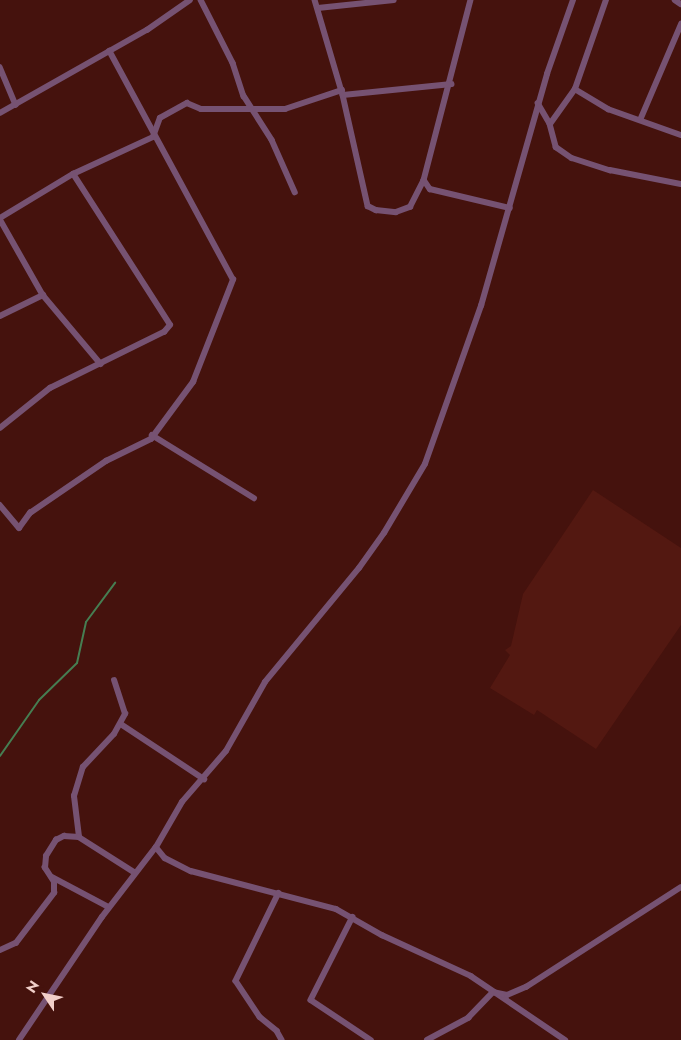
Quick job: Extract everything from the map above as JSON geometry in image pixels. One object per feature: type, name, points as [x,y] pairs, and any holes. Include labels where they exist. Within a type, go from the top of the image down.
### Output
[{"type":"street","points":[[0,113],[109,51],[190,0]]},
{"type":"street","points":[[201,0],[233,63],[252,111],[272,140],[296,192]]},
{"type":"street","points":[[315,0],[342,93],[368,206],[376,210],[396,212],[410,207],[424,180],[451,84],[471,0]]},
{"type":"street","points":[[318,8],[394,0]]},
{"type":"street","points":[[19,1040],[109,907],[134,872],[156,847],[182,802],[204,780],[226,752],[265,682],[359,568],[425,464],[481,306],[538,103],[573,0]]},
{"type":"street","points":[[550,124],[575,89],[606,0]]},
{"type":"street","points":[[675,0],[681,4]]},
{"type":"street","points":[[641,118],[681,24]]},
{"type":"street","points":[[0,505],[18,528],[30,513],[113,457],[151,439],[152,434],[193,382],[233,280],[229,266],[153,137],[109,51]]},
{"type":"street","points":[[0,67],[16,105]]},
{"type":"street","points":[[101,364],[43,295],[0,219],[73,174],[153,137],[160,118],[187,103],[201,109],[252,111],[285,109],[342,93],[451,84]]},
{"type":"street","points":[[575,89],[608,109],[641,118],[681,135]]},
{"type":"street","points":[[538,103],[550,124],[556,147],[572,158],[610,170],[681,184]]},
{"type":"street","points":[[0,428],[50,388],[164,332],[170,325],[73,174]]},
{"type":"street","points":[[424,180],[430,189],[510,208]]},
{"type":"street","points":[[0,316],[43,295]]},
{"type":"street","points":[[152,434],[254,498]]},
{"type":"street","points":[[79,837],[74,796],[83,767],[121,724],[124,708],[114,681]]},
{"type":"street","points":[[121,724],[204,780]]},
{"type":"street","points":[[109,907],[52,877],[44,868],[50,849],[64,836],[79,837],[134,872]]},
{"type":"street","points":[[156,847],[165,858],[191,871],[279,893],[353,917],[382,935],[450,964],[493,992],[556,1038],[565,1040]]},
{"type":"street","points":[[0,950],[16,943],[54,893],[52,877]]},
{"type":"street","points":[[493,992],[507,995],[526,987],[681,887]]},
{"type":"street","points":[[279,893],[236,981],[260,1017],[278,1031],[282,1040]]},
{"type":"street","points":[[353,917],[311,1000],[371,1040]]},
{"type":"street","points":[[429,1040],[468,1018],[493,992]]},
{"type":"shaded area","points":[[593,490],[681,548],[681,625],[596,749],[537,710],[534,715],[490,688],[510,655],[505,650],[511,646],[523,594]]},
{"type":"waterway","points":[[0,756],[39,700],[77,663],[86,622],[115,583]]}]
